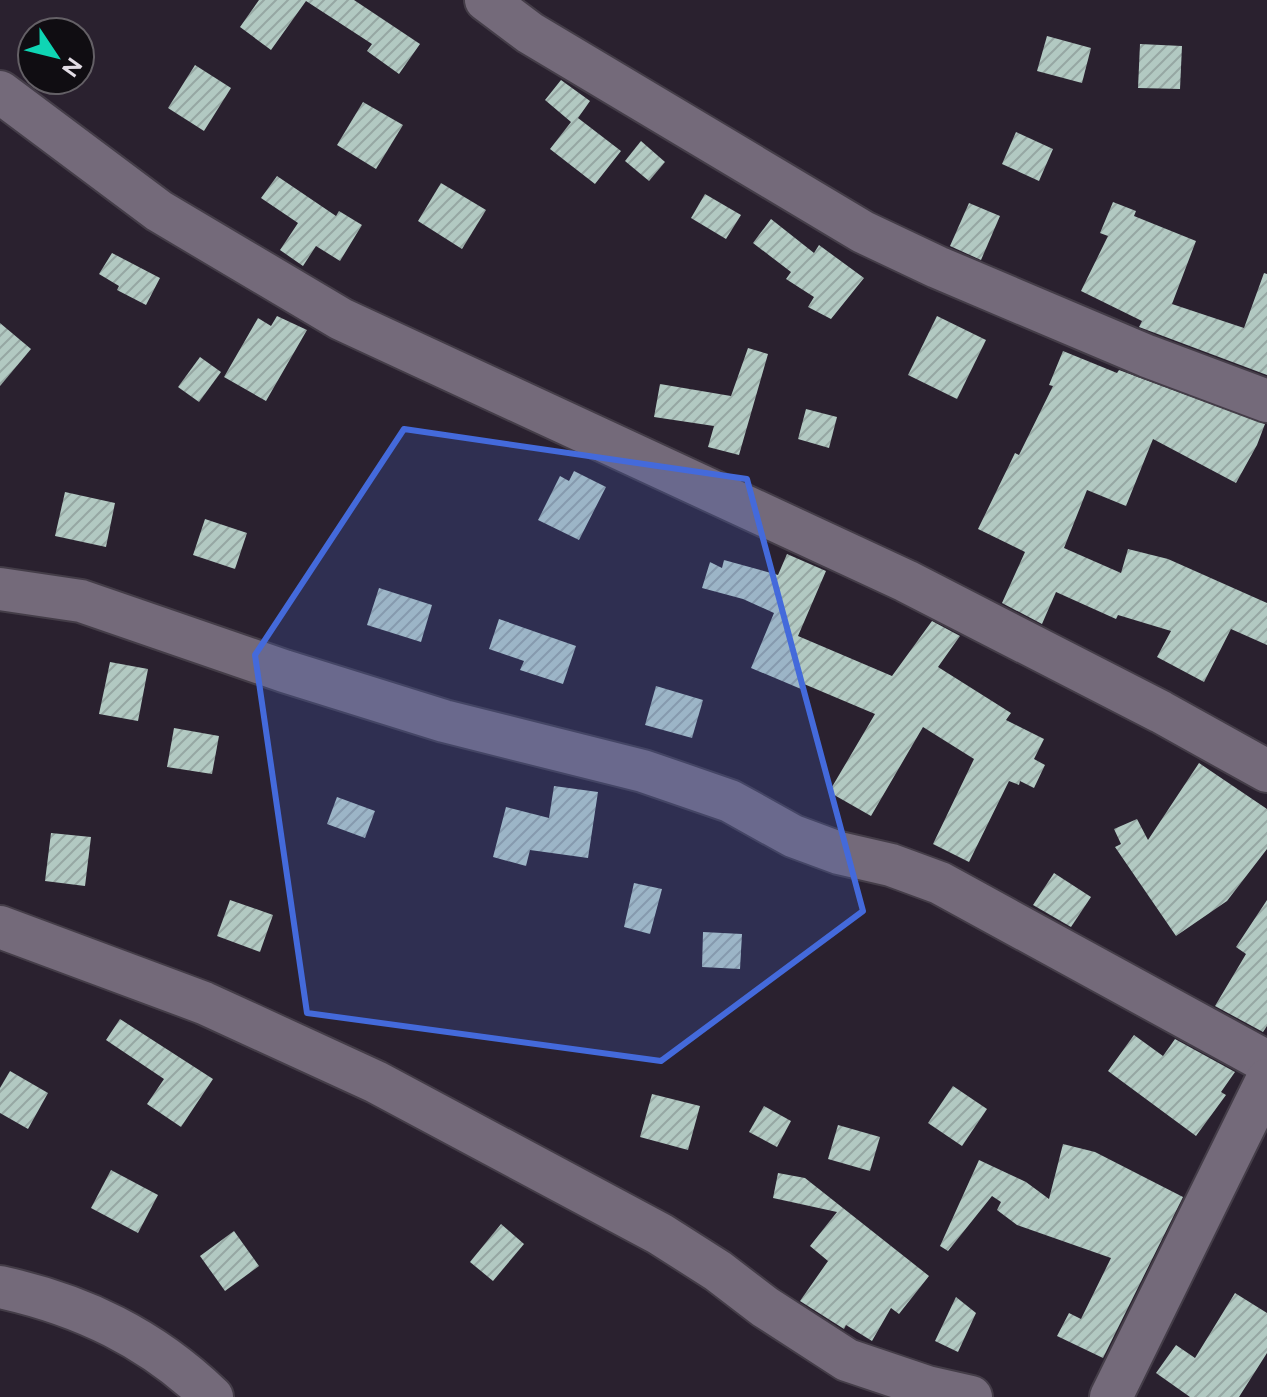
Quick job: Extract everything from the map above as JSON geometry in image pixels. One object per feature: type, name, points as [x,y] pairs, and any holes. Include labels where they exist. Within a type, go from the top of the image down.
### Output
[{"type":"street","points":[[486,0],[530,33],[863,232],[937,267],[1147,356],[1267,401]]},
{"type":"street","points":[[0,92],[159,211],[341,319],[906,581],[1161,712],[1267,771]]},
{"type":"street","points":[[0,589],[81,601],[284,671],[444,721],[643,771],[704,791],[730,801],[793,836],[940,883],[1267,1062]]},
{"type":"street","points":[[0,927],[204,1003],[363,1075],[660,1234],[847,1360],[927,1387],[971,1397]]},
{"type":"street","points":[[1111,1397],[1267,1080]]},
{"type":"street","points":[[0,1287],[41,1296],[85,1311],[184,1370],[212,1397]]},
{"type":"highlighted area","points":[[404,429],[747,479],[863,911],[661,1061],[307,1013],[255,655]]},
{"type":"building","points":[[259,0],[354,0],[420,44],[399,74],[367,51],[372,44],[306,1],[271,50],[240,27]]},
{"type":"building","points":[[1047,36],[1091,48],[1082,83],[1037,71]]},
{"type":"building","points":[[1140,44],[1182,46],[1180,89],[1138,88]]},
{"type":"building","points":[[195,65],[231,88],[204,131],[168,108]]},
{"type":"building","points":[[561,80],[590,101],[578,118],[621,151],[595,184],[550,149],[571,122],[545,100]]},
{"type":"building","points":[[363,102],[403,125],[376,169],[337,145]]},
{"type":"building","points":[[1016,132],[1053,149],[1039,181],[1002,164]]},
{"type":"building","points":[[641,141],[665,162],[649,181],[625,161]]},
{"type":"building","points":[[277,176],[336,216],[339,211],[362,225],[340,261],[316,246],[303,266],[280,250],[298,223],[261,198]]},
{"type":"building","points":[[441,183],[486,210],[462,249],[418,221]]},
{"type":"building","points":[[705,194],[741,215],[726,239],[691,218]]},
{"type":"building","points":[[1113,202],[1136,211],[1134,216],[1196,241],[1172,304],[1244,328],[1264,273],[1267,274],[1267,375],[1139,327],[1142,321],[1081,291],[1108,236],[1100,233]]},
{"type":"building","points":[[969,203],[1000,216],[981,260],[950,246]]},
{"type":"building","points":[[771,219],[814,253],[819,245],[864,278],[831,319],[808,307],[814,297],[786,279],[791,272],[753,243]]},
{"type":"building","points":[[112,253],[160,278],[146,305],[117,290],[119,286],[99,274]]},
{"type":"building","points":[[277,316],[307,330],[266,401],[224,377],[258,318],[271,326]]},
{"type":"building","points":[[937,316],[986,340],[957,399],[908,375]]},
{"type":"building","points":[[0,323],[31,349],[0,386]]},
{"type":"building","points":[[748,348],[768,354],[739,455],[708,447],[714,426],[654,417],[660,384],[731,396]]},
{"type":"building","points":[[1063,351],[1265,424],[1236,483],[1153,439],[1126,506],[1087,490],[1064,548],[1121,573],[1128,549],[1168,559],[1267,603],[1267,645],[1231,629],[1204,682],[1157,657],[1171,631],[1118,615],[1116,619],[1056,592],[1042,624],[1002,603],[1025,552],[978,529],[1015,453],[1019,455],[1053,386],[1049,385]]},
{"type":"building","points":[[200,357],[221,372],[199,402],[178,387]]},
{"type":"building","points":[[806,409],[837,417],[829,448],[798,439]]},
{"type":"building","points":[[574,471],[606,487],[579,540],[538,520],[560,476],[569,481]]},
{"type":"building","points":[[65,492],[115,503],[106,547],[55,536]]},
{"type":"building","points":[[205,519],[247,533],[235,569],[193,555]]},
{"type":"building","points":[[787,554],[826,571],[798,636],[892,676],[932,621],[960,636],[938,667],[1011,713],[1006,720],[1044,739],[1034,759],[1045,765],[1034,788],[1020,781],[1019,785],[1009,781],[969,862],[933,844],[974,759],[923,727],[871,816],[829,792],[875,714],[804,684],[801,689],[751,668],[774,613],[743,599],[702,588],[710,562],[722,568],[724,560],[778,575]]},
{"type":"building","points":[[379,588],[432,605],[421,642],[367,625]]},
{"type":"building","points":[[499,619],[576,646],[563,684],[520,670],[524,661],[489,649]]},
{"type":"building","points":[[110,662],[148,669],[138,721],[99,714]]},
{"type":"building","points":[[656,686],[703,700],[692,738],[645,725]]},
{"type":"building","points":[[174,728],[219,736],[212,774],[167,767]]},
{"type":"building","points":[[1199,763],[1267,809],[1267,849],[1227,901],[1176,936],[1115,847],[1121,844],[1114,829],[1137,819],[1148,840]]},
{"type":"building","points":[[554,786],[598,792],[588,858],[530,850],[526,866],[493,857],[506,807],[549,818]]},
{"type":"building","points":[[337,797],[375,811],[365,838],[327,824]]},
{"type":"building","points":[[51,833],[91,837],[85,886],[45,881]]},
{"type":"building","points":[[1054,873],[1091,897],[1071,927],[1033,905]]},
{"type":"building","points":[[634,883],[662,889],[650,934],[624,927]]},
{"type":"building","points":[[230,900],[273,915],[260,952],[217,936]]},
{"type":"building","points":[[1267,900],[1267,1026],[1263,1032],[1215,1006],[1246,954],[1236,947]]},
{"type":"building","points":[[703,932],[742,934],[740,969],[702,967]]},
{"type":"building","points":[[120,1019],[213,1079],[181,1127],[147,1104],[164,1079],[106,1040]]},
{"type":"building","points":[[1134,1035],[1163,1056],[1175,1039],[1235,1072],[1221,1092],[1226,1095],[1196,1136],[1108,1071]]},
{"type":"building","points":[[10,1071],[48,1093],[28,1129],[0,1113],[0,1088]]},
{"type":"building","points":[[953,1086],[987,1109],[962,1146],[928,1123]]},
{"type":"building","points":[[652,1094],[700,1106],[688,1150],[640,1137]]},
{"type":"building","points":[[764,1106],[791,1121],[777,1147],[749,1132]]},
{"type":"building","points":[[838,1125],[880,1137],[870,1171],[828,1159]]},
{"type":"building","points":[[1063,1144],[1095,1152],[1183,1197],[1103,1358],[1057,1336],[1069,1313],[1081,1319],[1111,1258],[1017,1225],[997,1210],[1001,1202],[992,1196],[948,1251],[940,1246],[979,1160],[1026,1182],[1049,1199]]},
{"type":"building","points":[[111,1170],[158,1195],[138,1233],[91,1208]]},
{"type":"building","points":[[778,1173],[805,1178],[929,1276],[899,1314],[891,1308],[872,1341],[846,1325],[844,1329],[800,1301],[828,1261],[810,1246],[837,1212],[773,1198]]},
{"type":"building","points":[[501,1224],[524,1244],[493,1281],[470,1262]]},
{"type":"building","points":[[234,1231],[259,1266],[225,1291],[200,1256]]},
{"type":"building","points":[[1235,1293],[1267,1313],[1267,1353],[1239,1397],[1190,1397],[1156,1373],[1176,1345],[1195,1358]]},
{"type":"building","points":[[956,1297],[976,1313],[958,1352],[935,1341]]}]
